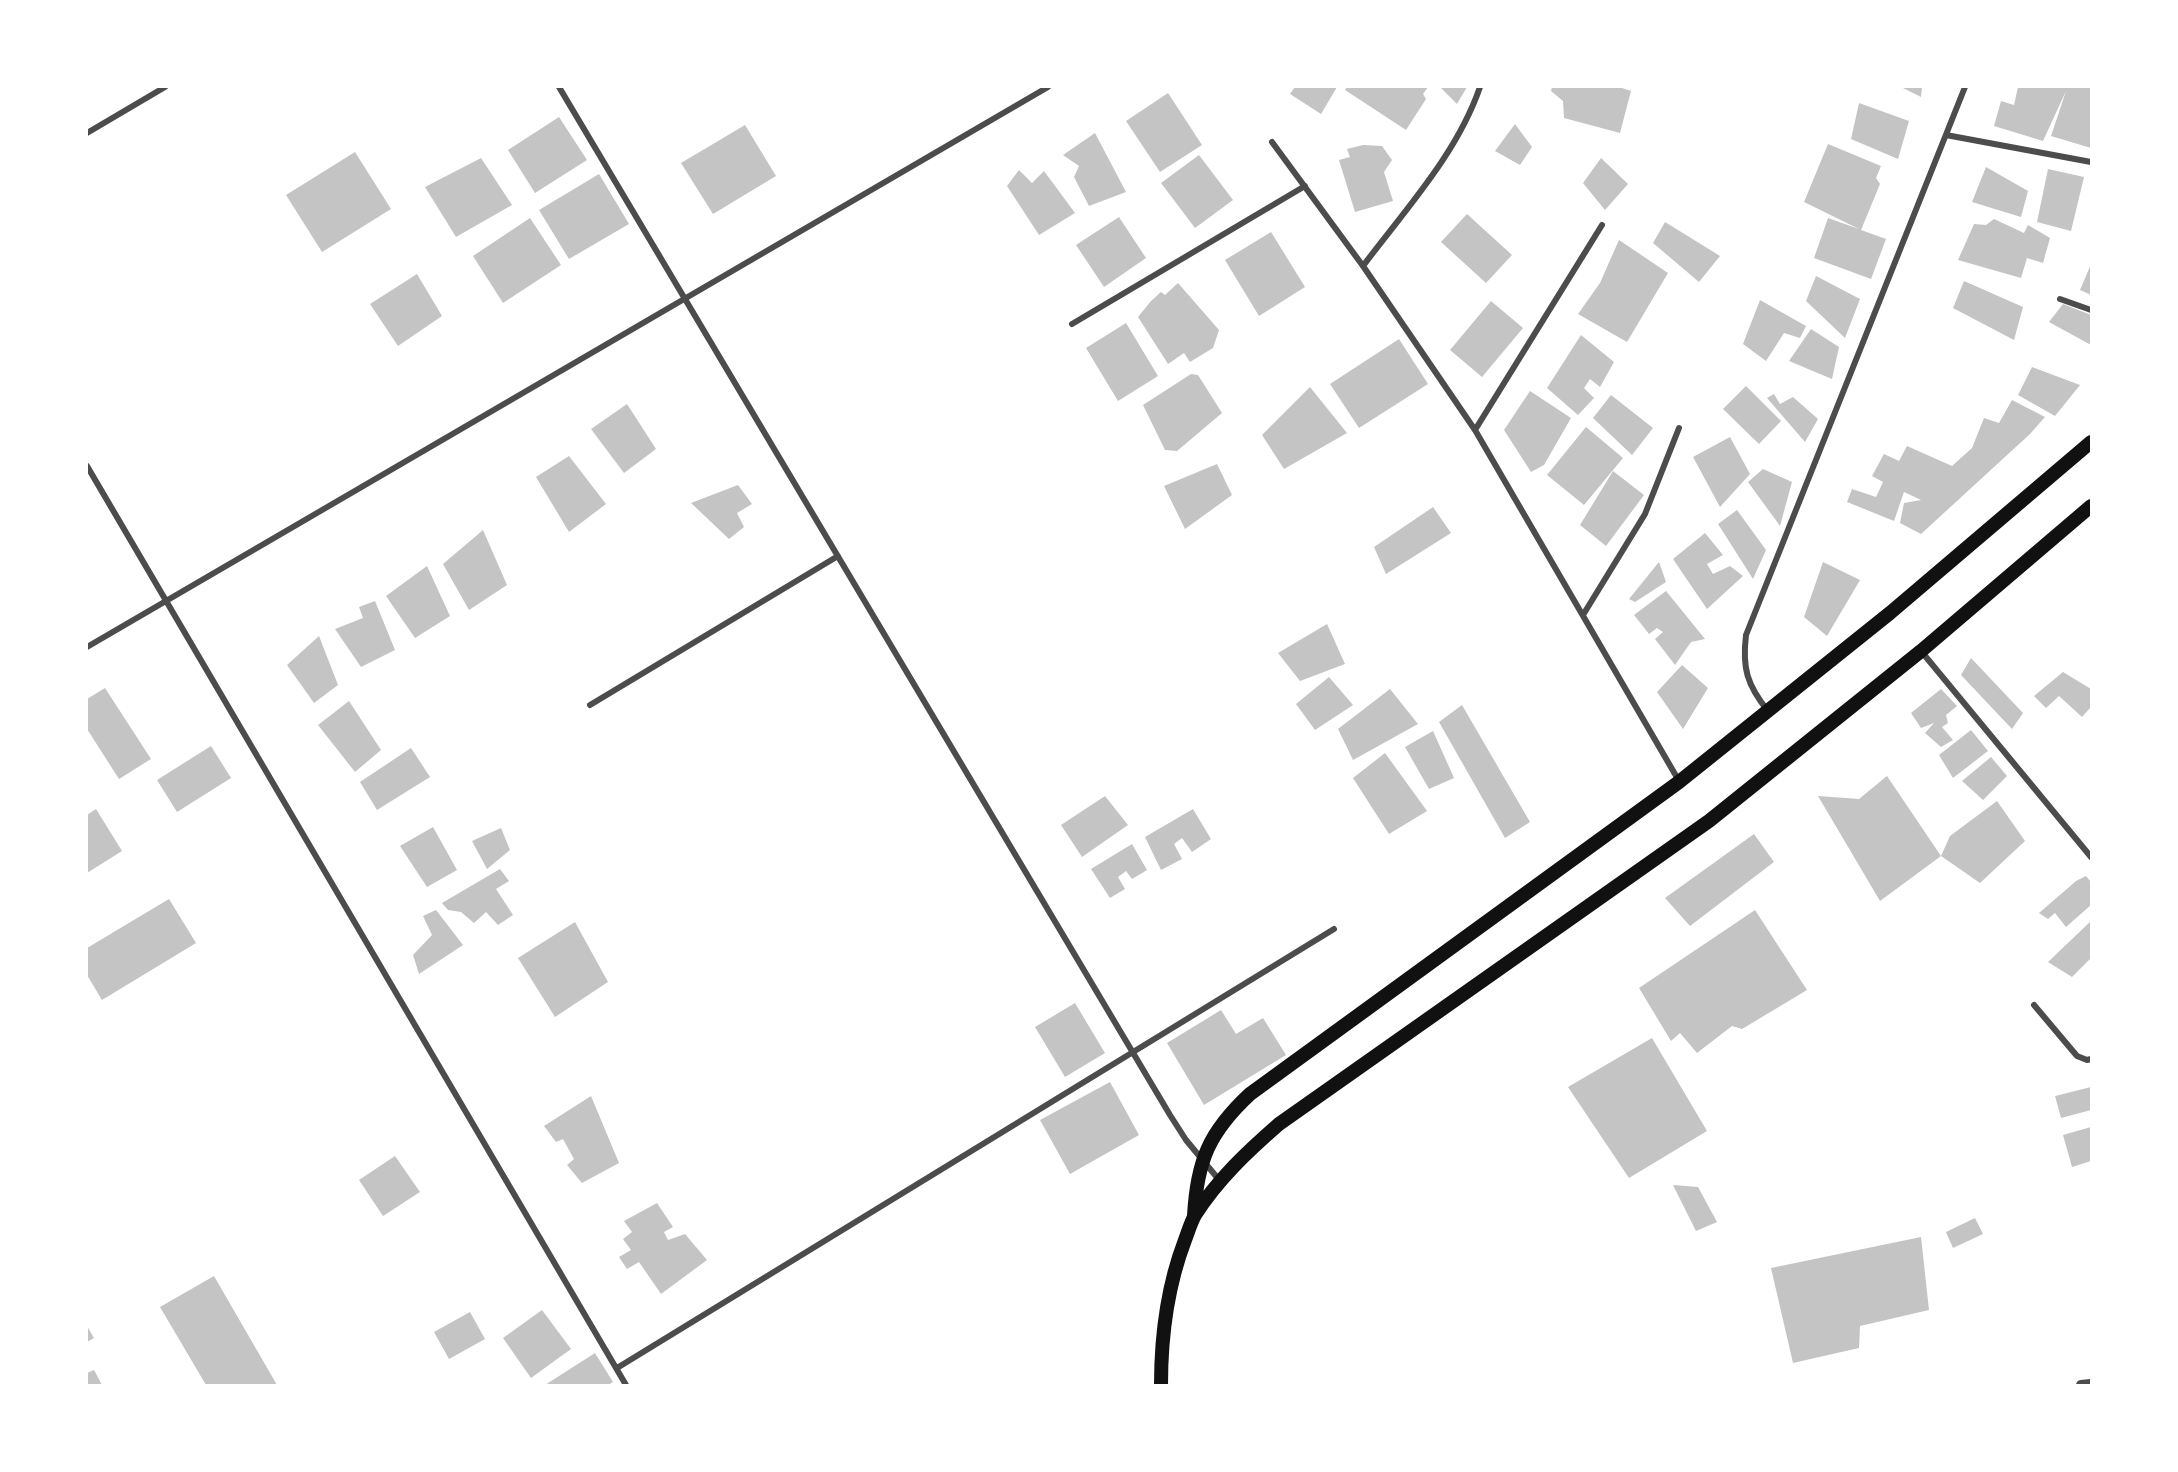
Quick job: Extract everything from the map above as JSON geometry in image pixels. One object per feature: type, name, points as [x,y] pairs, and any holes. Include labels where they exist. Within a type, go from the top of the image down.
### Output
[{"type":"main road","points":[[1194,1217],[1196,1187],[1202,1161],[1223,1122],[1250,1094],[1679,782],[1890,613],[2091,442]]},
{"type":"main road","points":[[1161,1385],[1161,1352],[1166,1305],[1177,1260],[1194,1217],[1240,1158],[1280,1124],[1709,821],[1921,651],[2091,506]]},
{"type":"street","points":[[87,133],[165,87]]},
{"type":"street","points":[[559,87],[1186,1140],[1220,1181]]},
{"type":"street","points":[[87,647],[1048,87]]},
{"type":"street","points":[[1364,266],[1440,164],[1462,130],[1480,87]]},
{"type":"street","points":[[1768,711],[1755,695],[1747,676],[1744,656],[1746,635],[1965,87]]},
{"type":"street","points":[[1946,135],[2091,162]]},
{"type":"street","points":[[1272,142],[1364,266],[1475,430],[1679,782]]},
{"type":"street","points":[[1072,324],[1305,186]]},
{"type":"street","points":[[1475,430],[1602,225]]},
{"type":"street","points":[[2060,299],[2091,310]]},
{"type":"street","points":[[1583,615],[1644,514],[1679,428]]},
{"type":"street","points":[[87,466],[626,1385]]},
{"type":"street","points":[[590,705],[838,556]]},
{"type":"street","points":[[1921,651],[2091,857]]},
{"type":"street","points":[[617,1368],[1334,929]]},
{"type":"street","points":[[2034,1005],[2077,1056],[2087,1060],[2091,1059]]},
{"type":"street","points":[[2081,1385],[2091,1384]]},
{"type":"building","points":[[1295,87],[1337,87],[1321,114],[1290,94]]},
{"type":"building","points":[[1347,87],[1428,87],[1423,94],[1426,99],[1406,130],[1345,90]]},
{"type":"building","points":[[1440,87],[1467,87],[1457,104]]},
{"type":"building","points":[[1552,87],[1619,87],[1631,91],[1620,133],[1564,118],[1563,101],[1551,91]]},
{"type":"building","points":[[1901,87],[1922,87],[1921,97]]},
{"type":"building","points":[[2018,87],[2091,87],[2091,148],[2051,136],[2066,91],[2043,141],[1994,126],[2001,101],[2014,105]]},
{"type":"building","points":[[1168,93],[1202,145],[1160,172],[1126,121]]},
{"type":"building","points":[[1859,103],[1909,121],[1898,159],[1851,139]]},
{"type":"building","points":[[559,117],[587,160],[535,193],[508,150]]},
{"type":"building","points":[[1515,124],[1532,147],[1520,165],[1495,151]]},
{"type":"building","points":[[745,125],[776,176],[713,214],[681,163]]},
{"type":"building","points":[[1095,133],[1126,192],[1089,206],[1074,177],[1079,166],[1063,155]]},
{"type":"building","points":[[1828,144],[1881,166],[1876,178],[1880,184],[1861,230],[1886,239],[1871,279],[1814,258],[1828,218],[1859,229],[1804,202]]},
{"type":"building","points":[[1363,145],[1382,146],[1392,160],[1384,172],[1393,201],[1355,212],[1339,160],[1350,157],[1347,149]]},
{"type":"building","points":[[355,152],[391,209],[322,252],[286,195]]},
{"type":"building","points":[[1199,155],[1233,200],[1195,228],[1161,183]]},
{"type":"building","points":[[481,158],[512,205],[456,237],[425,187]]},
{"type":"building","points":[[1601,158],[1628,184],[1605,210],[1583,183]]},
{"type":"building","points":[[1986,167],[2028,191],[2021,217],[1972,202]]},
{"type":"building","points":[[2048,169],[2084,177],[2071,231],[2037,222]]},
{"type":"building","points":[[1019,170],[1032,183],[1044,171],[1075,213],[1039,235],[1007,186]]},
{"type":"building","points":[[599,174],[629,224],[569,259],[539,210]]},
{"type":"building","points":[[1467,214],[1512,255],[1486,283],[1441,242]]},
{"type":"building","points":[[1119,217],[1146,258],[1104,287],[1076,245]]},
{"type":"building","points":[[530,218],[561,265],[503,303],[473,256]]},
{"type":"building","points":[[1994,219],[2024,233],[2028,225],[2050,238],[2043,263],[2027,258],[2021,278],[1958,260],[1974,224],[1986,225]]},
{"type":"building","points":[[1665,222],[1720,256],[1699,282],[1653,243]]},
{"type":"building","points":[[1271,232],[1305,287],[1259,316],[1225,260]]},
{"type":"building","points":[[1619,240],[1668,273],[1627,342],[1578,314],[1600,283]]},
{"type":"building","points":[[2091,264],[2091,295],[2080,290]]},
{"type":"building","points":[[417,274],[442,316],[398,346],[370,304]]},
{"type":"building","points":[[1816,276],[1860,299],[1845,338],[1806,301]]},
{"type":"building","points":[[1964,281],[2023,307],[2014,340],[1953,308]]},
{"type":"building","points":[[1178,283],[1219,330],[1213,348],[1190,362],[1184,353],[1168,364],[1138,317],[1161,292],[1165,295]]},
{"type":"building","points":[[1760,300],[1806,326],[1800,338],[1784,333],[1766,361],[1743,344]]},
{"type":"building","points":[[1491,301],[1523,328],[1482,377],[1450,350]]},
{"type":"building","points":[[2063,304],[2091,315],[2091,345],[2049,322]]},
{"type":"building","points":[[1126,323],[1158,376],[1118,401],[1086,348]]},
{"type":"building","points":[[1811,329],[1839,347],[1832,379],[1789,361]]},
{"type":"building","points":[[1581,335],[1614,362],[1600,387],[1590,379],[1584,388],[1594,398],[1578,415],[1547,388]]},
{"type":"building","points":[[1399,339],[1428,384],[1359,428],[1330,384]]},
{"type":"building","points":[[2032,367],[2080,385],[2055,416],[2018,395]]},
{"type":"building","points":[[1191,374],[1198,375],[1222,413],[1177,451],[1165,450],[1143,405]]},
{"type":"building","points":[[1746,386],[1781,421],[1759,444],[1723,409]]},
{"type":"building","points":[[1310,387],[1347,433],[1284,469],[1262,435]]},
{"type":"building","points":[[1530,391],[1571,418],[1544,465],[1531,472],[1504,430]]},
{"type":"building","points":[[1774,394],[1780,404],[1793,397],[1818,419],[1805,442],[1767,398]]},
{"type":"building","points":[[1611,395],[1653,428],[1632,455],[1593,418]]},
{"type":"building","points":[[2012,400],[2045,417],[2030,434],[1921,534],[1900,523],[1904,503],[1921,500],[1904,492],[1894,521],[1847,502],[1852,489],[1876,497],[1883,482],[1872,476],[1884,454],[1899,461],[1907,446],[1952,466],[1972,448],[1984,418],[1999,423]]},
{"type":"building","points":[[627,404],[656,449],[624,473],[591,429]]},
{"type":"building","points":[[1586,427],[1623,458],[1584,505],[1547,475]]},
{"type":"building","points":[[1730,437],[1750,474],[1720,507],[1693,457]]},
{"type":"building","points":[[569,456],[606,504],[569,532],[536,477]]},
{"type":"building","points":[[1217,464],[1232,495],[1185,529],[1164,486]]},
{"type":"building","points":[[1763,469],[1792,482],[1780,526],[1748,482]]},
{"type":"building","points":[[1613,471],[1644,495],[1606,546],[1580,525]]},
{"type":"building","points":[[738,485],[752,504],[737,513],[744,527],[729,539],[691,503]]},
{"type":"building","points":[[1433,507],[1451,533],[1386,574],[1374,547]]},
{"type":"building","points":[[1737,510],[1766,550],[1753,579],[1718,524]]},
{"type":"building","points":[[483,530],[507,585],[469,610],[443,564]]},
{"type":"building","points":[[1705,533],[1723,555],[1707,564],[1713,574],[1730,566],[1743,576],[1707,609],[1673,559]]},
{"type":"building","points":[[1659,562],[1666,582],[1635,602],[1629,599]]},
{"type":"building","points":[[1823,562],[1860,580],[1827,636],[1804,617]]},
{"type":"building","points":[[427,566],[450,616],[415,638],[386,596]]},
{"type":"building","points":[[1666,591],[1705,639],[1691,642],[1675,665],[1655,639],[1663,632],[1657,628],[1649,634],[1634,615]]},
{"type":"building","points":[[375,601],[395,650],[361,667],[335,629],[363,618],[359,607]]},
{"type":"building","points":[[1327,624],[1345,664],[1300,681],[1278,653]]},
{"type":"building","points":[[319,636],[338,685],[314,703],[287,665]]},
{"type":"building","points":[[1971,658],[2023,713],[2012,729],[1961,675]]},
{"type":"building","points":[[1682,665],[1708,688],[1683,729],[1657,692]]},
{"type":"building","points":[[2063,672],[2091,689],[2091,707],[2082,717],[2059,696],[2046,708],[2034,696]]},
{"type":"building","points":[[1329,677],[1353,705],[1315,730],[1296,704]]},
{"type":"building","points":[[105,688],[151,759],[119,779],[87,729],[87,699]]},
{"type":"building","points":[[1390,689],[1418,724],[1353,760],[1338,729]]},
{"type":"building","points":[[1941,689],[1957,706],[1946,715],[1948,723],[1942,727],[1953,740],[1941,747],[1925,733],[1934,723],[1921,728],[1911,713]]},
{"type":"building","points":[[349,701],[381,750],[355,772],[318,725]]},
{"type":"building","points":[[1462,705],[1530,822],[1505,838],[1439,722]]},
{"type":"building","points":[[1971,730],[1988,751],[1953,778],[1939,755]]},
{"type":"building","points":[[1433,731],[1454,778],[1429,789],[1405,747]]},
{"type":"building","points":[[211,746],[231,778],[177,812],[157,780]]},
{"type":"building","points":[[411,748],[430,777],[377,810],[360,782]]},
{"type":"building","points":[[1385,753],[1427,811],[1389,834],[1353,778]]},
{"type":"building","points":[[1991,757],[2007,776],[1983,800],[1962,781]]},
{"type":"building","points":[[1887,776],[1941,856],[1880,901],[1818,796],[1859,799]]},
{"type":"building","points":[[1105,796],[1128,825],[1082,857],[1061,825]]},
{"type":"building","points":[[1997,801],[2025,841],[1980,883],[1941,856],[1950,836]]},
{"type":"building","points":[[96,809],[122,851],[87,873],[87,815]]},
{"type":"building","points":[[1193,809],[1211,839],[1192,852],[1182,838],[1174,844],[1182,859],[1161,870],[1145,837]]},
{"type":"building","points":[[433,827],[457,870],[427,887],[400,846]]},
{"type":"building","points":[[501,828],[510,850],[487,869],[472,841]]},
{"type":"building","points":[[1754,834],[1774,862],[1690,926],[1665,898]]},
{"type":"building","points":[[1132,844],[1147,870],[1132,879],[1126,871],[1118,877],[1125,889],[1110,898],[1091,869]]},
{"type":"building","points":[[500,869],[509,881],[496,889],[513,915],[498,925],[486,912],[474,923],[461,912],[448,910],[442,903]]},
{"type":"building","points":[[2086,876],[2091,882],[2091,905],[2066,927],[2055,913],[2048,919],[2039,913],[2076,881]]},
{"type":"building","points":[[169,899],[196,943],[102,1000],[87,975],[87,948]]},
{"type":"building","points":[[436,910],[463,945],[419,974],[413,955],[432,935],[423,916]]},
{"type":"building","points":[[1755,910],[1807,990],[1742,1029],[1732,1026],[1697,1053],[1680,1033],[1671,1041],[1639,988]]},
{"type":"building","points":[[2091,921],[2091,958],[2072,977],[2048,962]]},
{"type":"building","points":[[575,922],[608,982],[555,1017],[518,958]]},
{"type":"building","points":[[1075,1003],[1105,1053],[1065,1077],[1035,1027]]},
{"type":"building","points":[[1221,1010],[1236,1034],[1263,1018],[1286,1055],[1204,1105],[1167,1043]]},
{"type":"building","points":[[1652,1038],[1707,1131],[1629,1178],[1568,1087]]},
{"type":"building","points":[[1110,1082],[1139,1135],[1070,1174],[1040,1120]]},
{"type":"building","points":[[2091,1087],[2091,1110],[2061,1118],[2055,1096]]},
{"type":"building","points":[[591,1096],[619,1163],[582,1183],[567,1165],[574,1159],[563,1139],[556,1142],[544,1126]]},
{"type":"building","points":[[2091,1127],[2091,1161],[2072,1167],[2063,1135]]},
{"type":"building","points":[[395,1156],[420,1192],[383,1216],[359,1180]]},
{"type":"building","points":[[1673,1185],[1698,1187],[1717,1222],[1696,1231]]},
{"type":"building","points":[[657,1203],[673,1227],[664,1232],[668,1240],[685,1234],[707,1260],[661,1294],[639,1262],[627,1269],[619,1257],[631,1250],[623,1239],[632,1232],[624,1221]]},
{"type":"building","points":[[1975,1218],[1983,1234],[1953,1248],[1946,1232]]},
{"type":"building","points":[[1921,1237],[1929,1310],[1860,1326],[1859,1348],[1793,1363],[1771,1268]]},
{"type":"building","points":[[214,1276],[277,1385],[206,1385],[160,1307]]},
{"type":"building","points":[[542,1310],[571,1349],[531,1378],[503,1338]]},
{"type":"building","points":[[470,1312],[485,1339],[449,1359],[434,1332]]},
{"type":"building","points":[[87,1326],[94,1338],[87,1342]]},
{"type":"building","points":[[595,1353],[613,1382],[608,1385],[545,1385]]},
{"type":"building","points":[[94,1370],[102,1385],[87,1385],[87,1373]]}]
